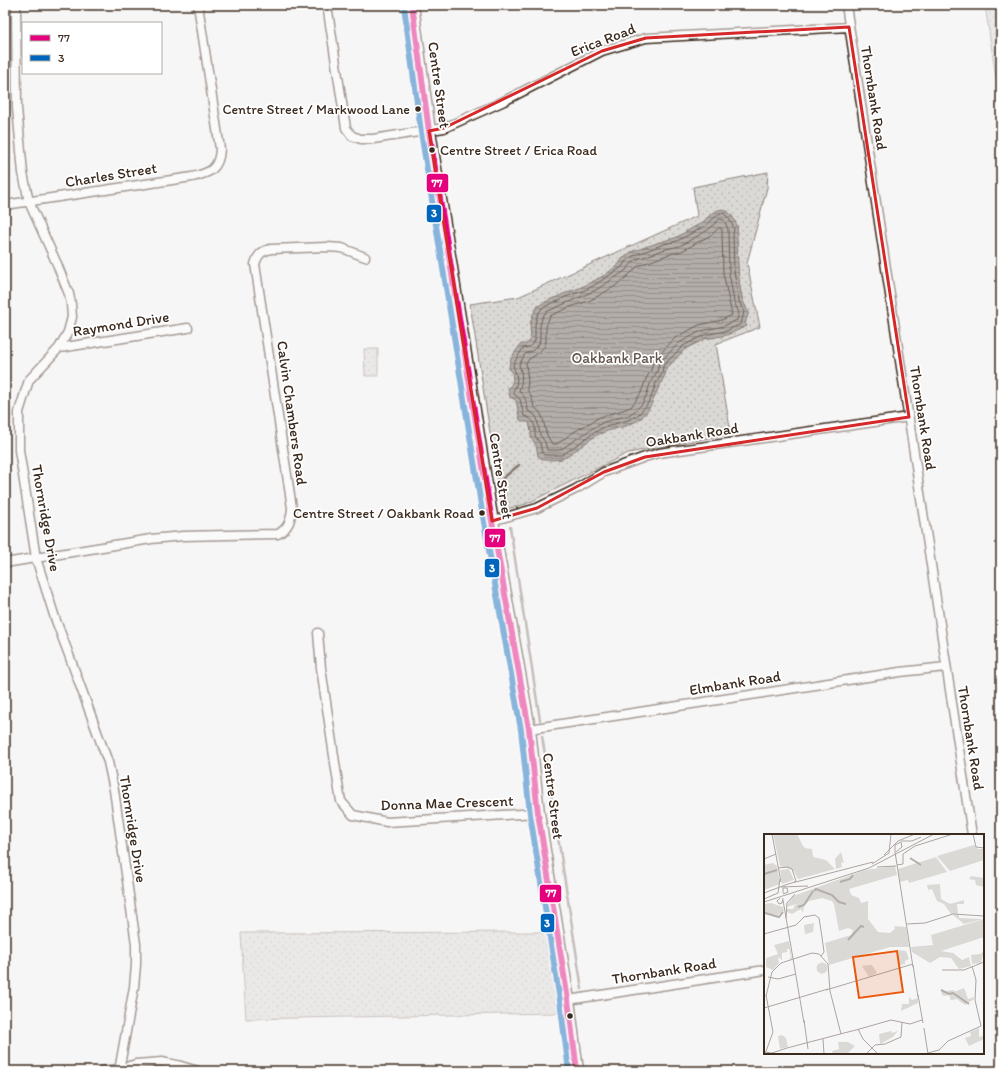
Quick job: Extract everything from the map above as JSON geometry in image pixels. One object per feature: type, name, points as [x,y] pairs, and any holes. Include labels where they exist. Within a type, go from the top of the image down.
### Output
[{"type":"main road","name":"Centre Street","points":[[412,5],[429,131],[492,521],[528,729],[538,813],[568,1000],[577,1071]]},
{"type":"street","name":"Thornridge Drive","points":[[16,5],[18,120],[23,173],[29,202],[62,275],[71,304],[72,317],[68,332],[59,348],[29,380],[19,412],[20,450],[36,558],[55,618],[99,735],[108,762],[114,790],[136,944],[134,987],[119,1070]]},
{"type":"street","name":"Charles Street","points":[[5,205],[192,177],[206,174],[217,163],[220,149],[198,5]]},
{"type":"street","name":"Erica Road","points":[[328,5],[346,128],[352,136],[361,139],[373,139],[444,128],[504,101],[602,51],[646,38],[849,27]]},
{"type":"street","name":"Thornbank Road","points":[[846,5],[972,834]]},
{"type":"street","name":"Calvin Chambers Road","points":[[36,558],[151,539],[183,536],[278,534],[284,531],[291,519],[292,508],[255,264],[258,255],[271,249],[327,247],[342,248],[365,257]]},
{"type":"street","name":"Raymond Drive","points":[[59,348],[188,328]]},
{"type":"street","name":"Oakbank Road","points":[[492,521],[537,508],[576,489],[599,474],[659,453],[908,417]]},
{"type":"street","points":[[5,563],[36,558]]},
{"type":"street","name":"Donna Mae Crescent","points":[[318,633],[321,668],[339,790],[342,801],[353,815],[387,822],[538,813]]},
{"type":"street","name":"Elmbank Road","points":[[528,729],[900,672],[946,667]]},
{"type":"street","name":"Thornbank Road","points":[[568,1000],[764,970]]},
{"type":"street","points":[[101,1071],[119,1070],[136,1064],[162,1062],[198,1071]]},
{"type":"highlighted area","points":[[849,27],[909,417],[645,457],[604,472],[537,508],[492,521],[429,131],[444,128],[602,51],[646,38]]},
{"type":"green space","points":[[985,5],[1001,5],[1001,111]]},
{"type":"green space","name":"Oakbank Park","points":[[768,172],[767,188],[747,263],[760,327],[716,344],[731,434],[628,453],[526,504],[502,510],[470,304],[518,297],[697,216],[693,187]]},
{"type":"green space","points":[[364,349],[378,349],[378,376],[365,376]]},
{"type":"green space","points":[[546,932],[557,997],[557,1013],[246,1019],[241,933]]},
{"type":"water","points":[[724,209],[732,216],[737,227],[740,288],[745,306],[749,312],[745,323],[747,326],[727,335],[705,339],[685,349],[667,368],[651,406],[637,421],[597,435],[562,459],[544,460],[538,456],[536,445],[531,438],[529,422],[523,422],[520,420],[516,400],[510,397],[508,388],[513,381],[512,371],[509,369],[510,362],[521,344],[527,344],[531,339],[530,325],[533,314],[538,306],[551,299],[582,287],[605,275],[631,252],[675,238],[703,222],[711,214],[718,210]]},
{"type":"waterway","points":[[506,504],[502,479],[519,465]]},
{"type":"waterway","points":[[510,527],[540,720]]},
{"type":"waterway","points":[[542,736],[582,989]]},
{"type":"transit line","name":"77","points":[[412,5],[429,131],[490,510],[529,729],[538,813],[568,1000],[577,1071]]},
{"type":"transit line","name":"3","points":[[404,6],[421,132],[482,511],[521,730],[530,814],[560,1001],[569,1071]]},
{"type":"place","name":"Centre Street / Markwood Lane","points":[[418,109]]},
{"type":"place","name":"Centre Street / Erica Road","points":[[432,150]]},
{"type":"place","name":"Centre Street / Oakbank Road","points":[[482,513]]}]
